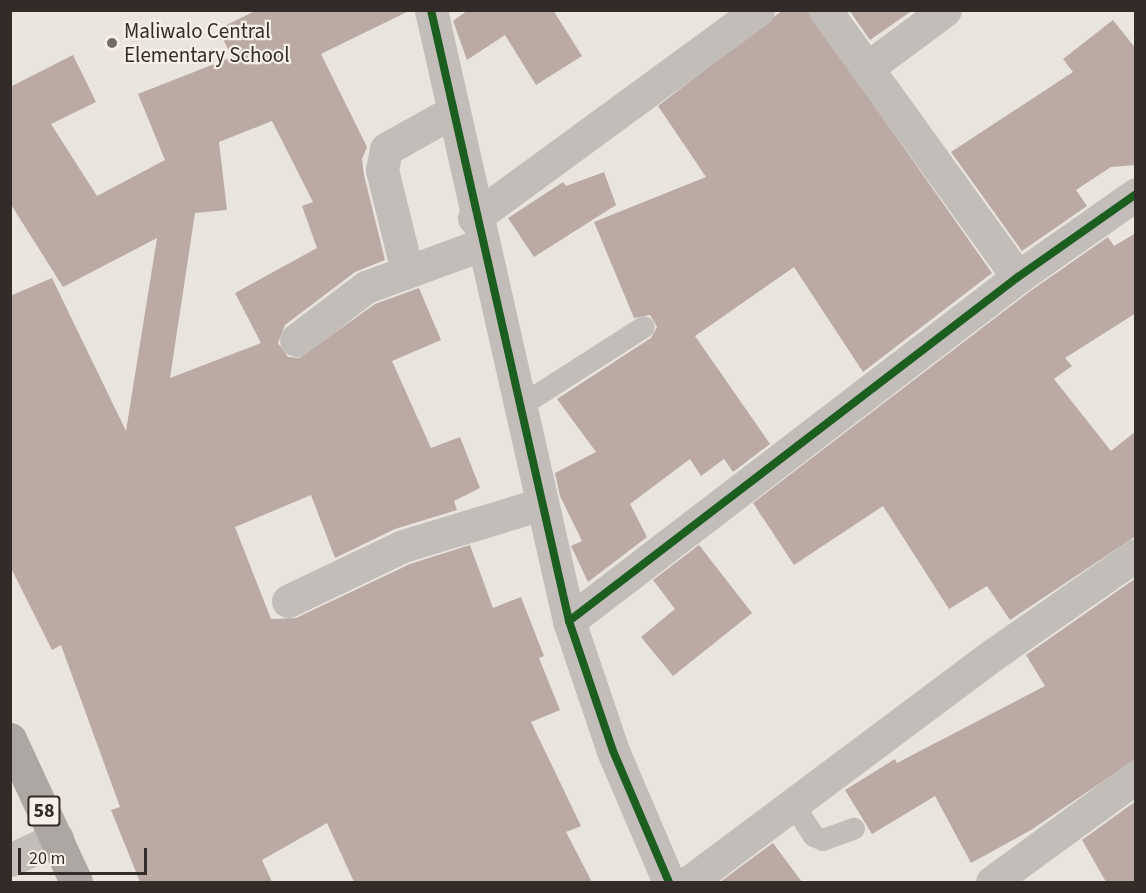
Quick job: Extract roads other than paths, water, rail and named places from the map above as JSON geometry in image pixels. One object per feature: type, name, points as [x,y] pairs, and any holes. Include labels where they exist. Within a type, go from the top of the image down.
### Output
[{"type":"highway","name":"58","points":[[10,740],[76,882]]},
{"type":"street","points":[[431,10],[478,232],[569,621],[613,752],[669,881],[793,804],[1136,555]]},
{"type":"street","points":[[296,340],[366,287],[407,271],[478,232],[758,10]]},
{"type":"street","points":[[825,10],[1018,278]]},
{"type":"street","points":[[867,69],[945,10]]},
{"type":"street","points":[[407,271],[382,170],[386,149],[452,112]]},
{"type":"street","points":[[569,621],[1018,278],[1136,194]]},
{"type":"street","points":[[288,601],[403,546],[541,504]]},
{"type":"street","points":[[992,882],[1136,777]]},
{"type":"street","points":[[10,860],[57,838]]},
{"type":"lane","points":[[519,407],[644,327]]},
{"type":"lane","points":[[793,804],[814,836],[824,840],[854,829]]},
{"type":"place","name":"Maliwalo Central Elementary School","points":[[112,43]]}]
